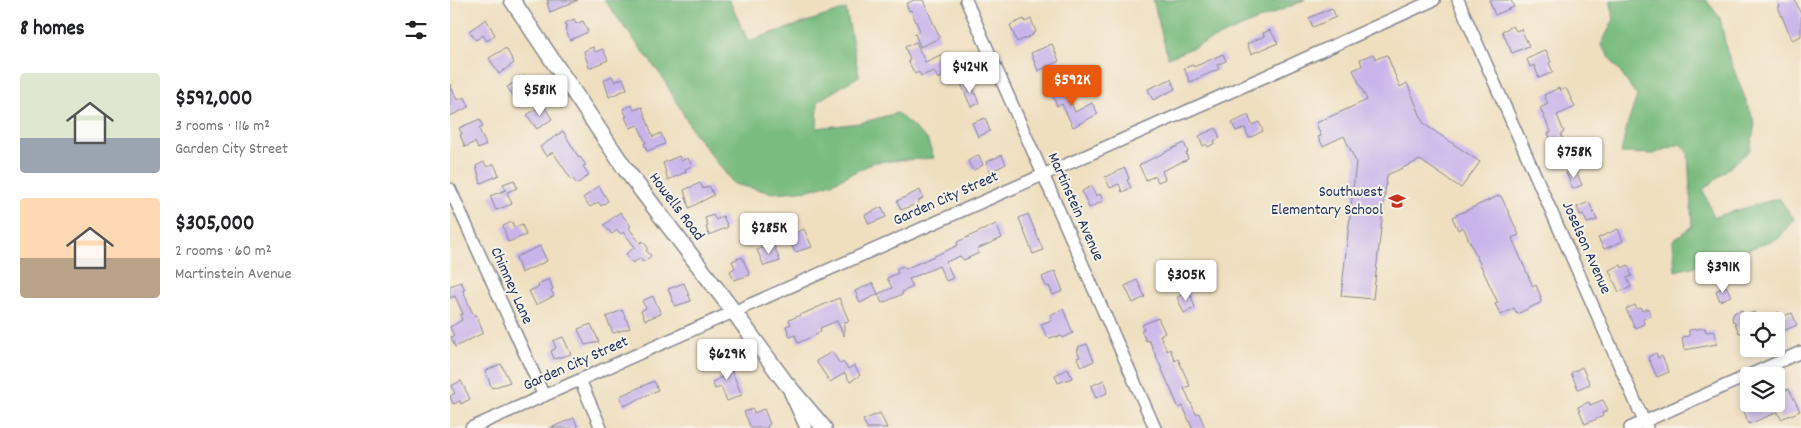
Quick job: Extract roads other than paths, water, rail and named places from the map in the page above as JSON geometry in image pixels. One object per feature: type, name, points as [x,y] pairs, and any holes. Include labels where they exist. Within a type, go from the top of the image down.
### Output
[{"type":"street","name":"Howells Road","points":[[512,0],[626,170],[785,382],[824,428]]},
{"type":"street","name":"Martinstein Avenue","points":[[966,0],[1155,428]]},
{"type":"street","name":"Garden City Street","points":[[471,428],[1434,0]]},
{"type":"street","name":"Joselson Avenue","points":[[1458,0],[1646,425]]},
{"type":"street","name":"Chimney Lane","points":[[450,189],[544,396]]},
{"type":"street","points":[[1630,428],[1646,425],[1801,352]]},
{"type":"street","points":[[580,380],[601,428]]},
{"type":"street","points":[[785,382],[806,428]]},
{"type":"place","name":"Southwest Elementary School","points":[[1397,201]]}]
